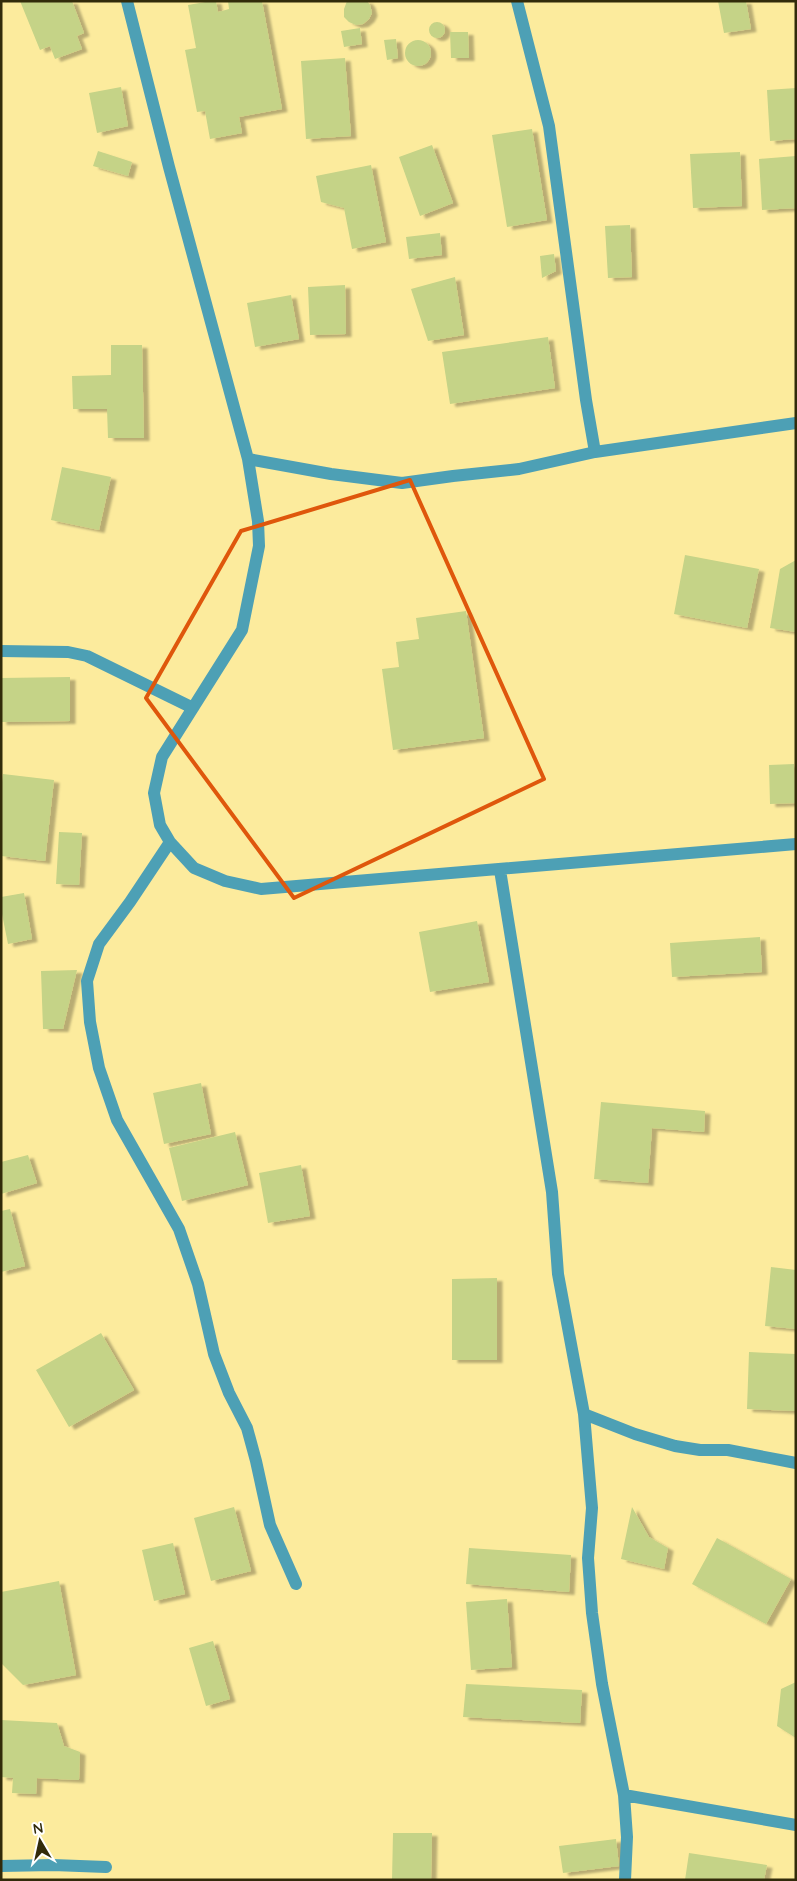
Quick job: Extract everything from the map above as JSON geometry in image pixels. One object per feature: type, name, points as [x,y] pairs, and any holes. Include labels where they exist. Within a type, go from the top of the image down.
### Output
[{"type":"street","points":[[127,1],[169,167],[248,459],[258,521],[259,546],[242,630],[162,758],[154,793],[160,824],[170,842],[194,868],[225,881],[261,889],[796,844]]},
{"type":"street","points":[[517,1],[549,126],[586,400],[595,452]]},
{"type":"street","points":[[248,459],[331,474],[402,483],[520,469],[595,452],[796,423]]},
{"type":"street","points":[[1,650],[68,652],[87,656],[193,708]]},
{"type":"street","points":[[170,842],[99,944],[87,981],[90,1022],[99,1068],[117,1120],[179,1230],[198,1284],[214,1354],[229,1393],[246,1428],[256,1461],[270,1525],[296,1584]]},
{"type":"street","points":[[500,870],[552,1192],[558,1274],[584,1414],[592,1508],[588,1558],[592,1613],[602,1684],[624,1795],[627,1837],[624,1880]]},
{"type":"street","points":[[584,1414],[635,1434],[675,1446],[700,1450],[728,1450],[796,1463]]},
{"type":"street","points":[[624,1795],[796,1825]]},
{"type":"street","points":[[1,1866],[106,1867]]},
{"type":"highlighted area","points":[[410,480],[544,779],[294,898],[146,698],[241,531]]},
{"type":"building","points":[[20,1],[72,1],[84,33],[77,36],[82,49],[55,59],[50,46],[40,50]]},
{"type":"building","points":[[216,1],[218,12],[229,9],[228,1],[262,1],[282,109],[239,117],[242,133],[210,139],[205,111],[197,112],[185,50],[196,48],[188,5]]},
{"type":"building","points":[[347,1],[367,1],[372,13],[369,19],[363,24],[356,25],[349,22],[344,17]]},
{"type":"building","points":[[718,1],[746,1],[751,29],[724,33]]},
{"type":"building","points":[[434,22],[440,22],[445,27],[443,36],[434,38],[429,33],[429,27]]},
{"type":"building","points":[[360,28],[362,44],[344,47],[341,31]]},
{"type":"building","points":[[450,32],[468,32],[469,58],[451,58]]},
{"type":"building","points":[[396,39],[398,58],[387,60],[384,40]]},
{"type":"building","points":[[418,40],[427,44],[431,53],[427,62],[418,66],[409,62],[405,53],[409,44]]},
{"type":"building","points":[[345,58],[351,136],[306,139],[301,61]]},
{"type":"building","points":[[121,87],[128,126],[97,133],[89,93]]},
{"type":"building","points":[[796,88],[796,139],[770,141],[767,90]]},
{"type":"building","points":[[532,129],[547,220],[507,227],[492,135]]},
{"type":"building","points":[[432,145],[453,203],[420,216],[399,157]]},
{"type":"building","points":[[98,151],[132,162],[128,176],[93,166]]},
{"type":"building","points":[[740,152],[742,206],[693,208],[690,154]]},
{"type":"building","points":[[796,156],[796,208],[762,210],[759,159]]},
{"type":"building","points":[[371,165],[386,242],[352,249],[344,208],[321,202],[316,176]]},
{"type":"building","points":[[630,225],[632,277],[608,278],[605,226]]},
{"type":"building","points":[[440,233],[442,255],[409,259],[406,237]]},
{"type":"building","points":[[554,254],[556,271],[542,278],[540,256]]},
{"type":"building","points":[[455,277],[464,335],[428,341],[411,289]]},
{"type":"building","points":[[345,285],[346,334],[310,335],[308,287]]},
{"type":"building","points":[[291,295],[299,339],[255,347],[247,303]]},
{"type":"building","points":[[548,337],[555,388],[450,404],[442,352]]},
{"type":"building","points":[[111,345],[142,345],[144,438],[108,438],[107,409],[73,409],[72,376],[111,375]]},
{"type":"building","points":[[62,467],[111,477],[99,530],[51,520]]},
{"type":"building","points":[[685,555],[759,569],[747,628],[674,614]]},
{"type":"building","points":[[796,560],[796,632],[770,628],[780,569]]},
{"type":"building","points":[[466,611],[484,738],[393,750],[382,669],[399,667],[396,642],[419,639],[416,618]]},
{"type":"building","points":[[70,677],[70,721],[1,722],[1,678]]},
{"type":"building","points":[[794,764],[796,803],[770,804],[769,765]]},
{"type":"building","points":[[3,774],[54,780],[45,861],[1,856],[1,790]]},
{"type":"building","points":[[59,832],[82,833],[79,885],[56,884]]},
{"type":"building","points":[[24,893],[32,939],[8,944],[1,909],[1,897]]},
{"type":"building","points":[[477,921],[489,982],[430,992],[419,932]]},
{"type":"building","points":[[760,937],[762,972],[672,977],[670,943]]},
{"type":"building","points":[[77,970],[63,1029],[43,1029],[41,971]]},
{"type":"building","points":[[201,1083],[211,1134],[164,1144],[153,1093]]},
{"type":"building","points":[[601,1102],[705,1111],[704,1132],[652,1128],[648,1183],[594,1179]]},
{"type":"building","points":[[235,1132],[248,1185],[182,1201],[169,1148]]},
{"type":"building","points":[[28,1155],[37,1183],[1,1194],[1,1162]]},
{"type":"building","points":[[301,1165],[310,1216],[268,1223],[259,1173]]},
{"type":"building","points":[[10,1209],[25,1266],[1,1272],[1,1211]]},
{"type":"building","points":[[771,1267],[796,1270],[796,1329],[765,1326]]},
{"type":"building","points":[[497,1278],[497,1360],[452,1360],[452,1279]]},
{"type":"building","points":[[101,1333],[134,1390],[69,1427],[36,1370]]},
{"type":"building","points":[[749,1352],[796,1354],[796,1411],[747,1409]]},
{"type":"building","points":[[234,1507],[251,1571],[211,1581],[194,1518]]},
{"type":"building","points":[[632,1507],[649,1537],[668,1548],[664,1569],[621,1559]]},
{"type":"building","points":[[717,1538],[791,1579],[766,1624],[692,1584]]},
{"type":"building","points":[[173,1543],[185,1594],[154,1601],[142,1550]]},
{"type":"building","points":[[469,1548],[571,1555],[569,1592],[466,1584]]},
{"type":"building","points":[[59,1581],[76,1675],[23,1685],[1,1663],[1,1592]]},
{"type":"building","points":[[507,1599],[512,1667],[471,1670],[466,1602]]},
{"type":"building","points":[[213,1641],[230,1699],[206,1706],[189,1648]]},
{"type":"building","points":[[796,1682],[796,1738],[777,1726],[781,1689]]},
{"type":"building","points":[[466,1684],[582,1690],[580,1723],[463,1717]]},
{"type":"building","points":[[1,1720],[57,1723],[64,1746],[80,1752],[79,1780],[37,1778],[36,1794],[12,1793],[13,1778],[1,1777]]},
{"type":"building","points":[[393,1833],[432,1833],[431,1880],[392,1880]]},
{"type":"building","points":[[616,1839],[619,1866],[563,1873],[559,1846]]},
{"type":"building","points":[[689,1853],[767,1865],[764,1880],[685,1880]]}]
